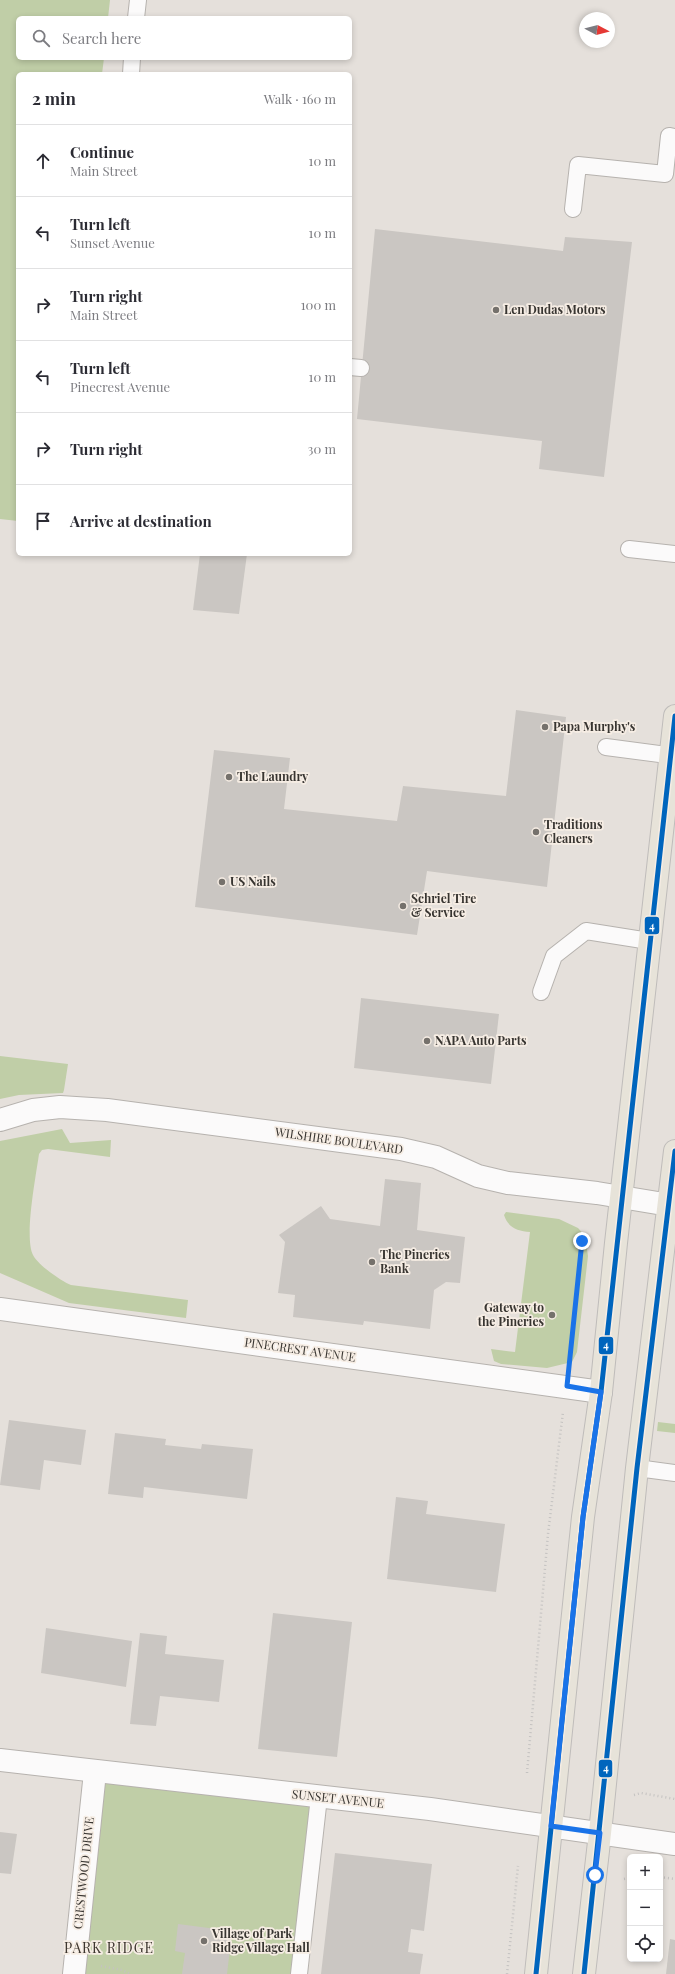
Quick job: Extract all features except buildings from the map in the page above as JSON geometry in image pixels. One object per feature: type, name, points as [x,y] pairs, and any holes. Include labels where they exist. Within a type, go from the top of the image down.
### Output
[{"type":"main road","points":[[536,1974],[583,1517],[601,1392],[649,941],[673,756],[675,716]]},
{"type":"main road","points":[[584,1974],[600,1833],[637,1468],[672,1205],[675,1151]]},
{"type":"street","name":"WILSHIRE BOULEVARD","points":[[0,1120],[33,1110],[60,1107],[107,1110],[401,1149],[436,1157],[478,1176],[508,1183],[672,1205]]},
{"type":"street","name":"PINECREST AVENUE","points":[[0,1309],[567,1386],[601,1392]]},
{"type":"street","name":"SUNSET AVENUE","points":[[0,1760],[430,1809],[675,1844]]},
{"type":"street","name":"CRESTWOOD DRIVE","points":[[74,1974],[95,1772]]},
{"type":"lane","points":[[136,16],[138,0]]},
{"type":"lane","points":[[131,72],[132,60]]},
{"type":"lane","points":[[573,209],[578,165],[665,174],[668,136],[675,137]]},
{"type":"lane","points":[[629,549],[675,554]]},
{"type":"lane","points":[[606,747],[673,756]]},
{"type":"lane","points":[[541,992],[554,956],[586,931],[649,941]]},
{"type":"lane","points":[[637,1468],[675,1473]]},
{"type":"lane","points":[[299,1974],[319,1797]]},
{"type":"path","points":[[527,1773],[548,1534],[560,1431],[567,1386],[582,1241]]},
{"type":"path","points":[[634,1795],[641,1794],[675,1799]]},
{"type":"path","points":[[507,1974],[518,1866]]},
{"type":"path","points":[[663,1877],[675,1879]]},
{"type":"green space","points":[[0,0],[110,0],[108,16],[16,16],[16,60],[104,60],[102,72],[16,72],[16,521],[0,519]]},
{"type":"green space","points":[[0,1056],[68,1064],[63,1093],[19,1095],[0,1099]]},
{"type":"green space","points":[[62,1129],[70,1143],[111,1140],[110,1157],[48,1149],[42,1150],[39,1154],[30,1221],[30,1235],[33,1255],[50,1272],[71,1285],[188,1300],[186,1318],[69,1303],[0,1273],[0,1141]]},
{"type":"green space","points":[[506,1212],[559,1219],[578,1228],[585,1236],[588,1256],[577,1352],[572,1362],[547,1368],[501,1364],[494,1361],[491,1349],[515,1352],[530,1232],[521,1231],[511,1226],[504,1215]]},
{"type":"green space","points":[[658,1422],[675,1424],[675,1433],[657,1431]]},
{"type":"green space","points":[[95,1772],[319,1797],[299,1974],[74,1974]]},
{"type":"transit line","name":"4","points":[[536,1974],[583,1517],[601,1392],[675,716]]},
{"type":"transit line","name":"4","points":[[584,1974],[637,1468],[675,1151]]},
{"type":"place","name":"Len Dudas Motors","points":[[496,310]]},
{"type":"place","name":"Papa Murphy's","points":[[545,727]]},
{"type":"place","name":"The Laundry","points":[[229,777]]},
{"type":"place","name":"Traditions Cleaners","points":[[536,832]]},
{"type":"place","name":"US Nails","points":[[222,882]]},
{"type":"place","name":"Schriel Tire & Service","points":[[403,906]]},
{"type":"place","name":"NAPA Auto Parts","points":[[427,1041]]},
{"type":"place","name":"The Pineries Bank","points":[[372,1262]]},
{"type":"place","name":"Gateway to the Pineries","points":[[552,1315]]},
{"type":"place","name":"Village of Park Ridge Village Hall","points":[[204,1941]]},
{"type":"district","name":"PARK RIDGE","points":[[109,1948]]},
{"type":"route","points":[[582,1241],[567,1386],[601,1392],[583,1517],[551,1826],[600,1833],[595,1875]]}]
